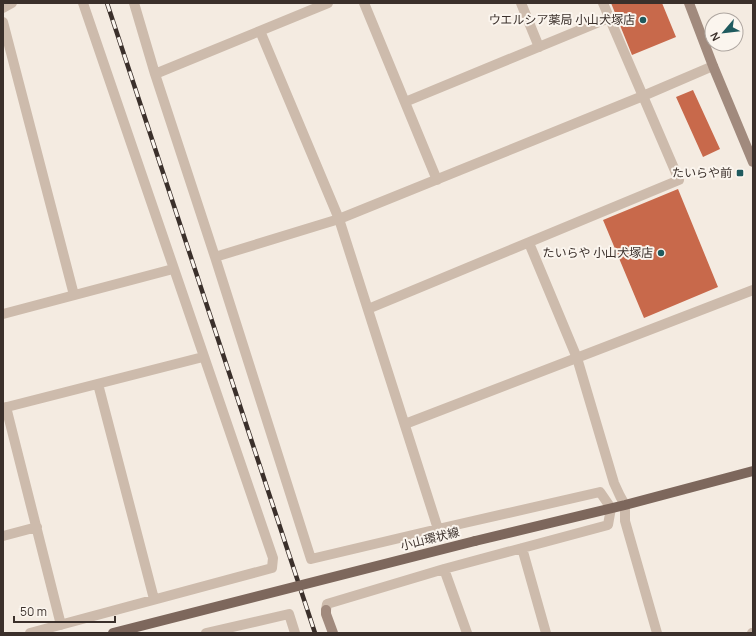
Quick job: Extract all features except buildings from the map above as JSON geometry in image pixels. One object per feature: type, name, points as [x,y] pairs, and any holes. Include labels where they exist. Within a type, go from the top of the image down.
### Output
[{"type":"main road","name":"小山環状線","points":[[113,633],[475,541],[625,505],[753,471]]},
{"type":"street","points":[[3,8],[12,3]]},
{"type":"street","points":[[30,633],[272,568],[273,558],[83,3]]},
{"type":"street","points":[[134,3],[155,74],[311,559],[438,528],[600,492],[611,508],[608,525],[444,569],[327,604],[326,614],[332,633]]},
{"type":"street","points":[[155,74],[328,3]]},
{"type":"street","points":[[364,3],[437,180]]},
{"type":"street","points":[[521,3],[539,47]]},
{"type":"street","points":[[368,309],[679,180],[609,18],[604,3]]},
{"type":"street","points":[[689,3],[713,66],[753,162]]},
{"type":"street","points":[[405,102],[609,18]]},
{"type":"street","points":[[3,22],[74,295]]},
{"type":"street","points":[[260,31],[339,219],[438,528]]},
{"type":"street","points":[[215,257],[339,219],[643,96],[713,66]]},
{"type":"street","points":[[529,243],[577,358],[614,483],[625,505],[625,521],[657,633]]},
{"type":"street","points":[[3,314],[173,268]]},
{"type":"street","points":[[405,424],[753,290]]},
{"type":"street","points":[[61,624],[5,407],[203,356]]},
{"type":"street","points":[[98,384],[154,599]]},
{"type":"street","points":[[3,536],[37,527]]},
{"type":"street","points":[[522,548],[546,633]]},
{"type":"street","points":[[444,569],[467,633]]},
{"type":"street","points":[[206,633],[289,614],[295,633]]},
{"type":"railway","points":[[107,3],[315,633]]},
{"type":"place","name":"ウエルシア薬局 小山犬塚店","points":[[643,20]]},
{"type":"place","name":"たいらや前","points":[[740,173]]},
{"type":"place","name":"たいらや 小山犬塚店","points":[[661,253]]}]
